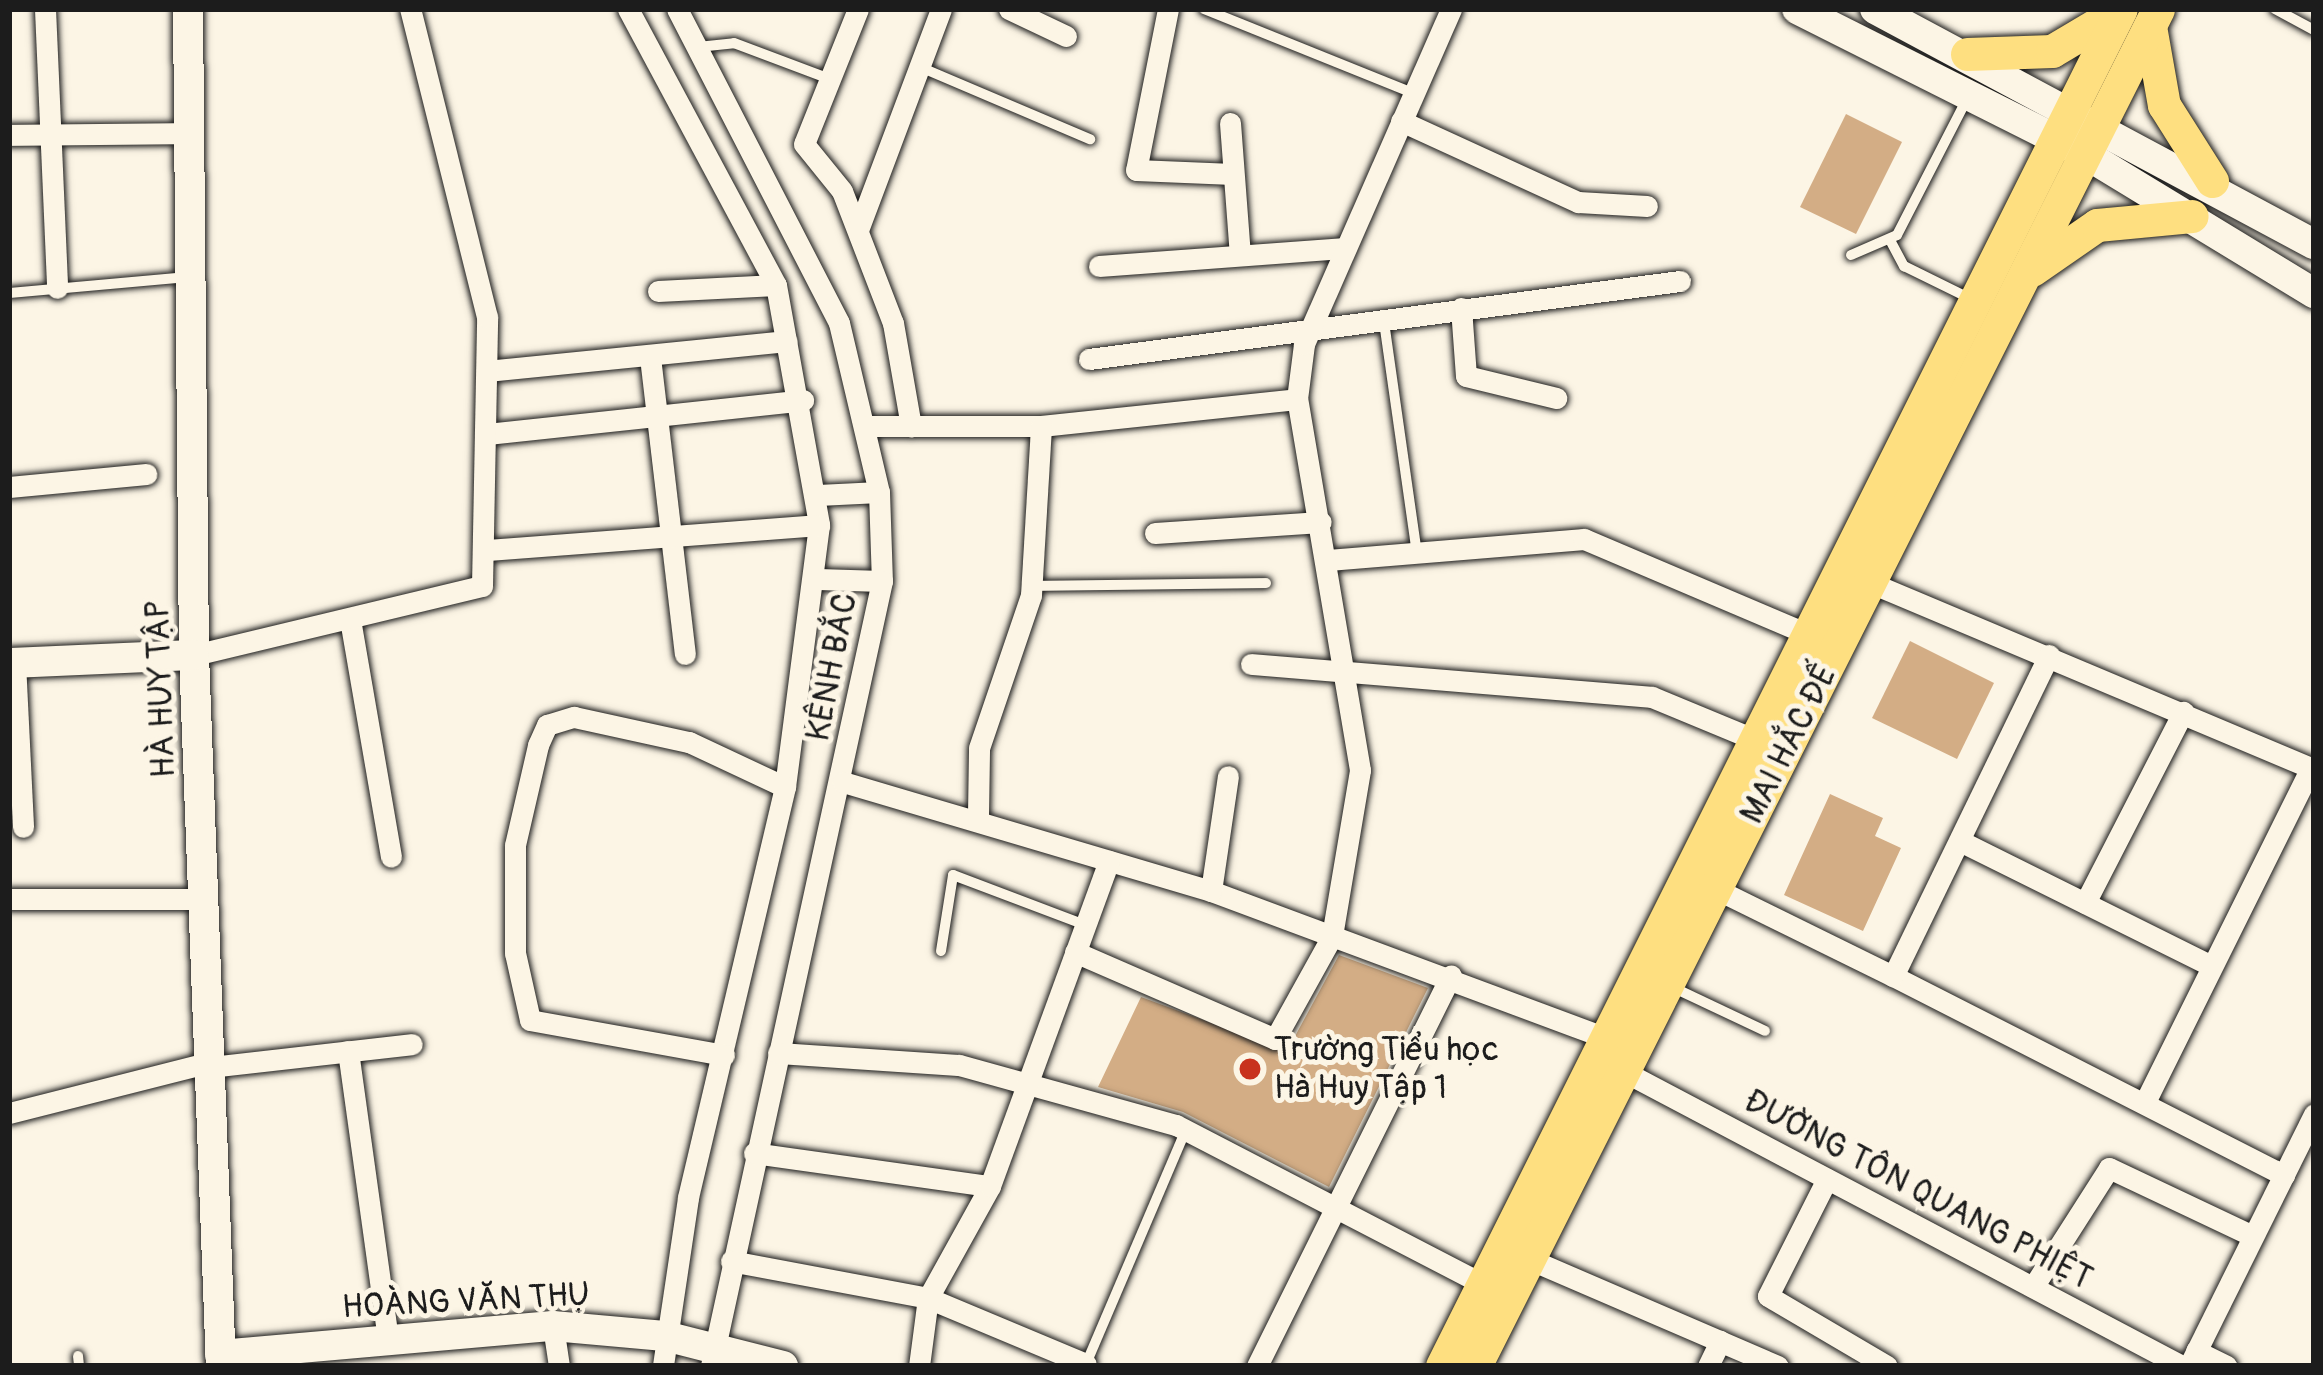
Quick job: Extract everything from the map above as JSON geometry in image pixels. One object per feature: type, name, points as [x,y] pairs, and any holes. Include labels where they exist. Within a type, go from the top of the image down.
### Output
[{"type":"main road","name":"HÀ HUY TẬP","points":[[188,9],[194,655],[221,1360]]},
{"type":"main road","points":[[1797,9],[2071,147],[2314,293]]},
{"type":"main road","points":[[1875,9],[2212,181],[2314,244]]},
{"type":"main road","points":[[2071,147],[2137,13]]},
{"type":"main road","points":[[1966,54],[2052,52],[2137,13]]},
{"type":"main road","points":[[2137,13],[2164,105],[2212,181]]},
{"type":"main road","name":"MAI HẮC ĐẾ","points":[[1475,1366],[2026,275],[2071,147]]},
{"type":"main road","name":"MAI HẮC ĐẾ","points":[[1442,1366],[1976,301],[2071,147]]},
{"type":"main road","points":[[2026,275],[2097,225],[2192,216]]},
{"type":"main road","points":[[12,663],[194,655]]},
{"type":"main road","name":"HOÀNG VĂN THỤ","points":[[221,1360],[554,1326],[664,1351],[783,1366]]},
{"type":"street","points":[[45,9],[57,288]]},
{"type":"street","points":[[194,655],[351,625],[466,595],[482,586],[488,550],[487,317],[410,9]]},
{"type":"street","name":"KÊNH BẮC","points":[[628,9],[776,285],[803,400],[819,525],[818,579],[785,788],[664,1351]]},
{"type":"street","name":"KÊNH BẮC","points":[[676,9],[815,261],[867,426],[879,492],[882,581],[843,782],[754,1153],[712,1356]]},
{"type":"street","points":[[857,9],[804,144],[858,230],[893,322],[911,426]]},
{"type":"street","points":[[858,230],[941,9]]},
{"type":"street","points":[[1009,9],[1066,36]]},
{"type":"street","points":[[1168,9],[1136,170],[1233,174]]},
{"type":"street","points":[[1076,952],[1275,1039],[1332,936],[1360,770],[1349,674],[1297,399],[1307,336],[1451,9]]},
{"type":"street","points":[[1401,121],[1578,202],[1647,206]]},
{"type":"street","points":[[1230,123],[1240,255]]},
{"type":"street","points":[[9,135],[189,133]]},
{"type":"street","points":[[1099,266],[1345,248]]},
{"type":"street","points":[[1089,359],[1307,336],[1461,308],[1680,280]]},
{"type":"street","points":[[658,291],[776,285]]},
{"type":"street","points":[[1461,308],[1466,376],[1556,398]]},
{"type":"street","points":[[487,371],[787,341]]},
{"type":"street","points":[[650,357],[685,654]]},
{"type":"street","points":[[867,426],[1041,426],[1297,399]]},
{"type":"street","points":[[487,434],[803,400]]},
{"type":"street","points":[[978,815],[980,748],[1031,586],[1041,426]]},
{"type":"street","points":[[9,487],[146,474]]},
{"type":"street","points":[[818,495],[879,492]]},
{"type":"street","points":[[1155,533],[1322,522]]},
{"type":"street","points":[[488,550],[819,525]]},
{"type":"street","points":[[1328,560],[1584,539],[1808,634]]},
{"type":"street","points":[[818,579],[882,581]]},
{"type":"street","points":[[1871,584],[2312,768],[2147,1098]]},
{"type":"street","points":[[351,625],[392,857]]},
{"type":"street","points":[[1893,976],[2049,656]]},
{"type":"street","points":[[12,663],[23,827]]},
{"type":"street","points":[[1250,664],[1652,697],[1756,740]]},
{"type":"street","points":[[2085,903],[2183,712]]},
{"type":"street","points":[[724,1055],[530,1020],[514,953],[519,825],[547,725],[574,717],[689,742],[785,788]]},
{"type":"street","points":[[1210,891],[1228,776]]},
{"type":"street","points":[[843,782],[978,815],[1210,891],[1451,976],[1606,1038]]},
{"type":"street","points":[[1962,842],[2212,966]]},
{"type":"street","points":[[919,1366],[928,1298],[989,1186],[1109,861]]},
{"type":"street","points":[[1716,889],[2147,1098],[2284,1175]]},
{"type":"street","points":[[9,899],[204,899]]},
{"type":"street","points":[[1257,1366],[1451,976]]},
{"type":"street","points":[[9,1113],[211,1064],[412,1044]]},
{"type":"street","points":[[348,1052],[388,1340]]},
{"type":"street","points":[[778,1053],[938,1063],[1186,1129],[1483,1284]]},
{"type":"street","name":"ĐƯỜNG TÔN QUANG PHIỆT","points":[[1624,1071],[2033,1287],[2189,1361],[2227,1366]]},
{"type":"street","points":[[2189,1361],[2314,1114]]},
{"type":"street","points":[[754,1153],[989,1186]]},
{"type":"street","points":[[2033,1287],[2109,1168],[2253,1236]]},
{"type":"street","points":[[1827,1179],[1768,1297],[1887,1366]]},
{"type":"street","points":[[1529,1258],[1778,1366]]},
{"type":"street","points":[[731,1261],[928,1298],[1086,1365]]},
{"type":"street","points":[[554,1326],[559,1366]]},
{"type":"street","points":[[1708,1366],[1720,1341]]},
{"type":"lane","points":[[1204,9],[1414,94]]},
{"type":"lane","points":[[2275,9],[2314,30]]},
{"type":"lane","points":[[698,47],[734,43],[830,79]]},
{"type":"lane","points":[[920,67],[1090,139]]},
{"type":"lane","points":[[1852,255],[1890,240],[1969,96]]},
{"type":"lane","points":[[1890,240],[1904,266],[1976,301]]},
{"type":"lane","points":[[9,293],[191,277]]},
{"type":"lane","points":[[1384,322],[1417,553]]},
{"type":"lane","points":[[1031,586],[1266,584]]},
{"type":"lane","points":[[941,951],[953,875],[1085,925]]},
{"type":"lane","points":[[1667,985],[1765,1031]]},
{"type":"lane","points":[[1086,1365],[1186,1129]]},
{"type":"building","points":[[1846,114],[1902,142],[1856,234],[1800,207]]},
{"type":"building","points":[[1910,641],[1994,683],[1957,759],[1872,718]]},
{"type":"building","points":[[1830,794],[1883,818],[1875,836],[1901,848],[1863,931],[1784,895]]},
{"type":"building","name":"Trường Tiểu học Hà Huy Tập 1","points":[[1339,955],[1428,988],[1329,1187],[1183,1112],[1098,1087],[1141,997],[1287,1051]]},
{"type":"place","name":"Trường Tiểu học Hà Huy Tập 1","points":[[1250,1069]]}]
